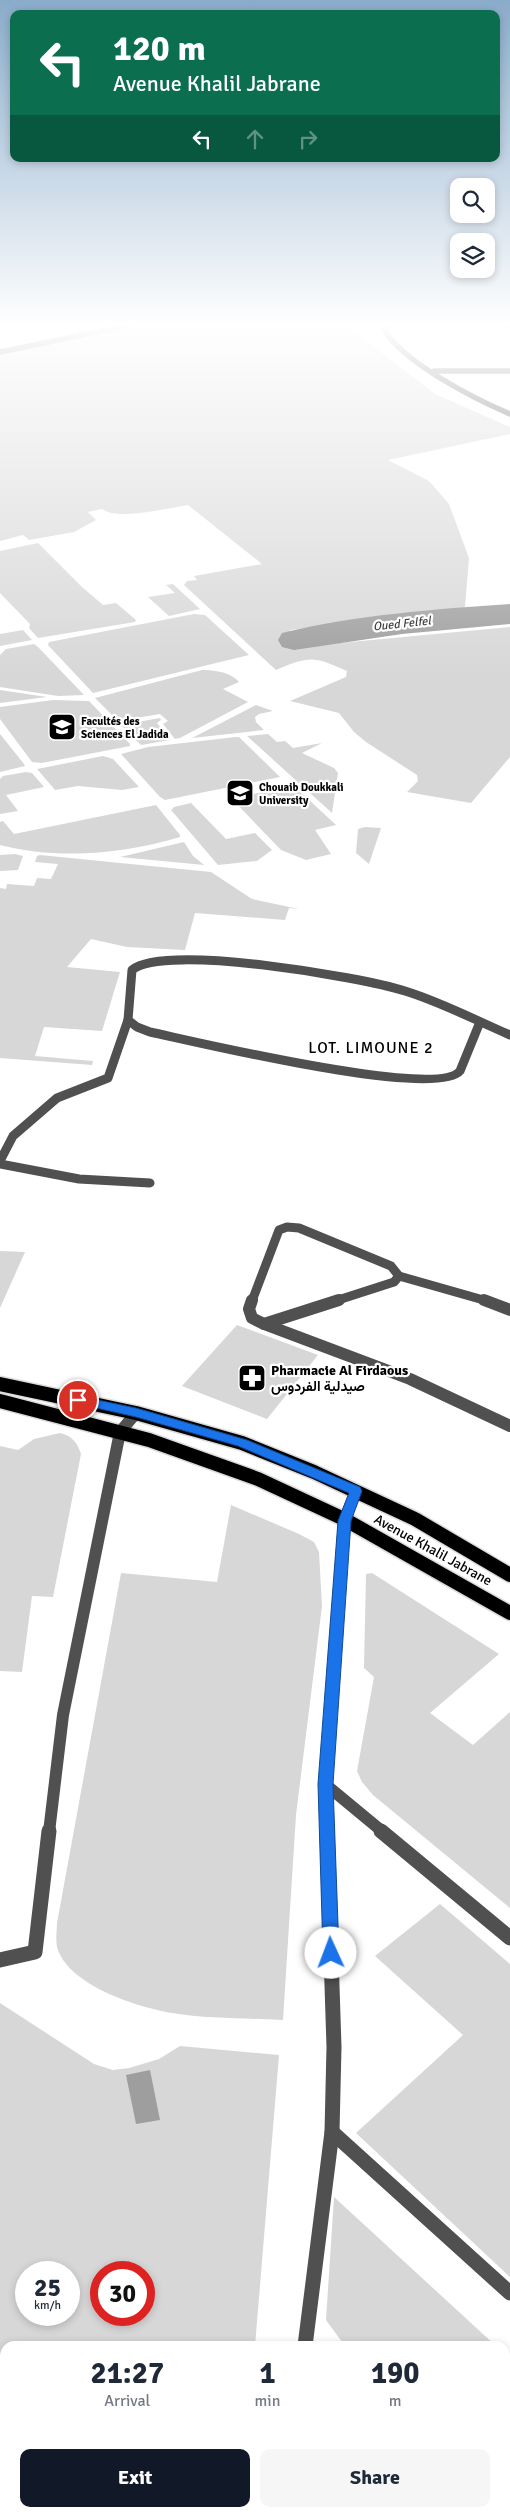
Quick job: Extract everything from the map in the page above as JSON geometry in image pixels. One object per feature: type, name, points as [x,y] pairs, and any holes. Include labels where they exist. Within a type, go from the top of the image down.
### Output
[{"type":"main road","name":"Avenue Khalil Jabrane","points":[[0,1384],[136,1413],[242,1443],[356,1491],[415,1519],[510,1575]]},
{"type":"main road","name":"Avenue Khalil Jabrane","points":[[0,1401],[120,1432],[211,1463],[293,1494],[510,1613]]},
{"type":"street","points":[[150,1183],[79,1179],[0,1163],[13,1136],[57,1098],[108,1078],[128,1020],[132,970],[139,964],[166,959],[340,974],[396,988],[510,1035]]},
{"type":"street","points":[[128,1020],[137,1027],[150,1032],[368,1075],[434,1081],[448,1080],[459,1074],[480,1022]]},
{"type":"street","points":[[510,1310],[471,1295],[399,1276],[392,1266],[299,1228],[287,1227],[279,1230],[249,1309],[252,1318],[264,1324],[410,1379],[510,1426]]},
{"type":"street","points":[[264,1324],[394,1282],[399,1276]]},
{"type":"street","points":[[0,1960],[35,1952],[68,1684],[120,1432],[136,1413]]},
{"type":"street","points":[[306,2341],[332,2132],[334,2047],[325,1784],[344,1521],[356,1491]]},
{"type":"street","points":[[325,1784],[510,1938]]},
{"type":"street","points":[[332,2132],[510,2293]]},
{"type":"shaded area","points":[[0,442],[470,442],[388,460],[429,481],[449,504],[469,558],[465,607],[453,613],[381,618],[290,630],[297,647],[510,627],[510,757],[471,803],[407,792],[418,781],[417,775],[366,742],[354,732],[339,713],[290,701],[346,677],[347,671],[319,660],[304,660],[276,670],[184,585],[187,581],[197,580],[194,576],[262,564],[188,505],[131,514],[119,514],[102,509],[88,512],[96,520],[74,532],[29,540],[23,535],[0,541]]},
{"type":"shaded area","points":[[38,543],[103,605],[116,603],[136,620],[135,622],[38,638],[29,628],[30,624],[0,593],[0,551]]},
{"type":"shaded area","points":[[173,584],[200,609],[169,616],[148,597],[175,593],[166,585]]},
{"type":"shaded area","points":[[194,614],[205,615],[249,655],[93,693],[48,645],[49,642]]},
{"type":"shaded area","points":[[23,630],[32,640],[0,646],[0,634]]},
{"type":"shaded area","points":[[34,644],[84,695],[58,696],[0,687],[0,655],[6,649]]},
{"type":"shaded area","points":[[202,670],[222,672],[232,676],[239,682],[223,689],[248,702],[180,738],[175,739],[163,724],[168,721],[160,714],[118,721],[95,698]]},
{"type":"shaded area","points":[[0,690],[47,697],[0,703]]},
{"type":"shaded area","points":[[53,700],[89,701],[130,746],[42,763],[32,762],[0,719],[0,707]]},
{"type":"shaded area","points":[[256,705],[273,711],[259,714],[255,717],[256,722],[264,730],[192,738]]},
{"type":"shaded area","points":[[160,718],[161,720],[157,723],[170,740],[141,745],[121,725]]},
{"type":"shaded area","points":[[0,734],[24,764],[25,766],[0,772]]},
{"type":"shaded area","points":[[268,734],[277,742],[285,741],[293,748],[322,743],[302,753],[334,768],[338,773],[332,813],[247,736]]},
{"type":"shaded area","points":[[239,737],[280,777],[165,800],[160,797],[121,754],[148,747]]},
{"type":"shaded area","points":[[103,756],[113,759],[139,787],[122,790],[78,786],[55,790],[37,769]]},
{"type":"shaded area","points":[[26,772],[32,773],[44,787],[6,795],[18,811],[0,814],[0,779],[3,776]]},
{"type":"shaded area","points":[[293,785],[336,825],[315,830],[331,854],[306,860],[281,850],[232,799]]},
{"type":"shaded area","points":[[191,803],[226,839],[255,833],[272,850],[257,861],[218,865],[171,810],[174,807]]},
{"type":"shaded area","points":[[156,805],[180,837],[136,848],[90,853],[67,854],[22,850],[0,845],[0,822],[3,821],[14,834]]},
{"type":"shaded area","points":[[365,827],[381,828],[369,864],[356,853],[358,829]]},
{"type":"shaded area","points":[[184,842],[193,856],[204,865],[120,857]]},
{"type":"shaded area","points":[[15,854],[23,856],[18,870],[0,871],[0,855]]},
{"type":"shaded area","points":[[37,856],[211,872],[252,899],[299,909],[289,908],[285,920],[195,913],[185,950],[127,947],[91,939],[67,967],[120,972],[102,1031],[44,1027],[35,1056],[93,1061],[92,1065],[0,1058],[0,888],[6,889],[7,884],[34,886],[37,878],[51,879],[58,864],[35,862]]},
{"type":"shaded area","points":[[0,1251],[25,1252],[0,1308]]},
{"type":"shaded area","points":[[237,1325],[318,1355],[267,1419],[182,1386]]},
{"type":"shaded area","points":[[60,1433],[74,1440],[81,1454],[53,1597],[32,1596],[22,1672],[0,1671],[0,1446],[18,1450],[34,1439]]},
{"type":"shaded area","points":[[231,1505],[314,1542],[319,1552],[322,1606],[296,1815],[283,2020],[186,2015],[141,2006],[107,1993],[76,1974],[65,1963],[57,1944],[57,1923],[121,1573],[217,1582]]},
{"type":"shaded area","points":[[372,1573],[499,1654],[430,1713],[473,1745],[510,1712],[510,1908],[373,1795],[362,1782],[357,1771],[374,1677],[364,1668],[366,1574]]},
{"type":"shaded area","points":[[440,1904],[510,1964],[510,2277],[356,2133],[463,2035],[375,1956]]},
{"type":"shaded area","points":[[0,2003],[94,2064],[113,2070],[129,2068],[159,2059],[180,2046],[279,2055],[255,2341],[0,2341]]},
{"type":"shaded area","points":[[150,2070],[160,2120],[136,2124],[126,2075]]},
{"type":"shaded area","points":[[334,2197],[491,2341],[341,2341],[326,2320]]},
{"type":"waterway","name":"Oued Felfel","points":[[294,640],[402,624],[510,614]]},
{"type":"place","name":"Facultés des Sciences El Jadida","points":[[62,727]]},
{"type":"place","name":"Chouaib Doukkali University","points":[[240,793]]},
{"type":"place","name":"Pharmacie Al Firdaous صيدلية الفردوس","points":[[252,1378]]},
{"type":"district","name":"LOT. LIMOUNE 2","points":[[371,1048]]},
{"type":"route","points":[[78,1400],[136,1413],[242,1443],[356,1491],[344,1521],[325,1784],[331,1953]]}]
